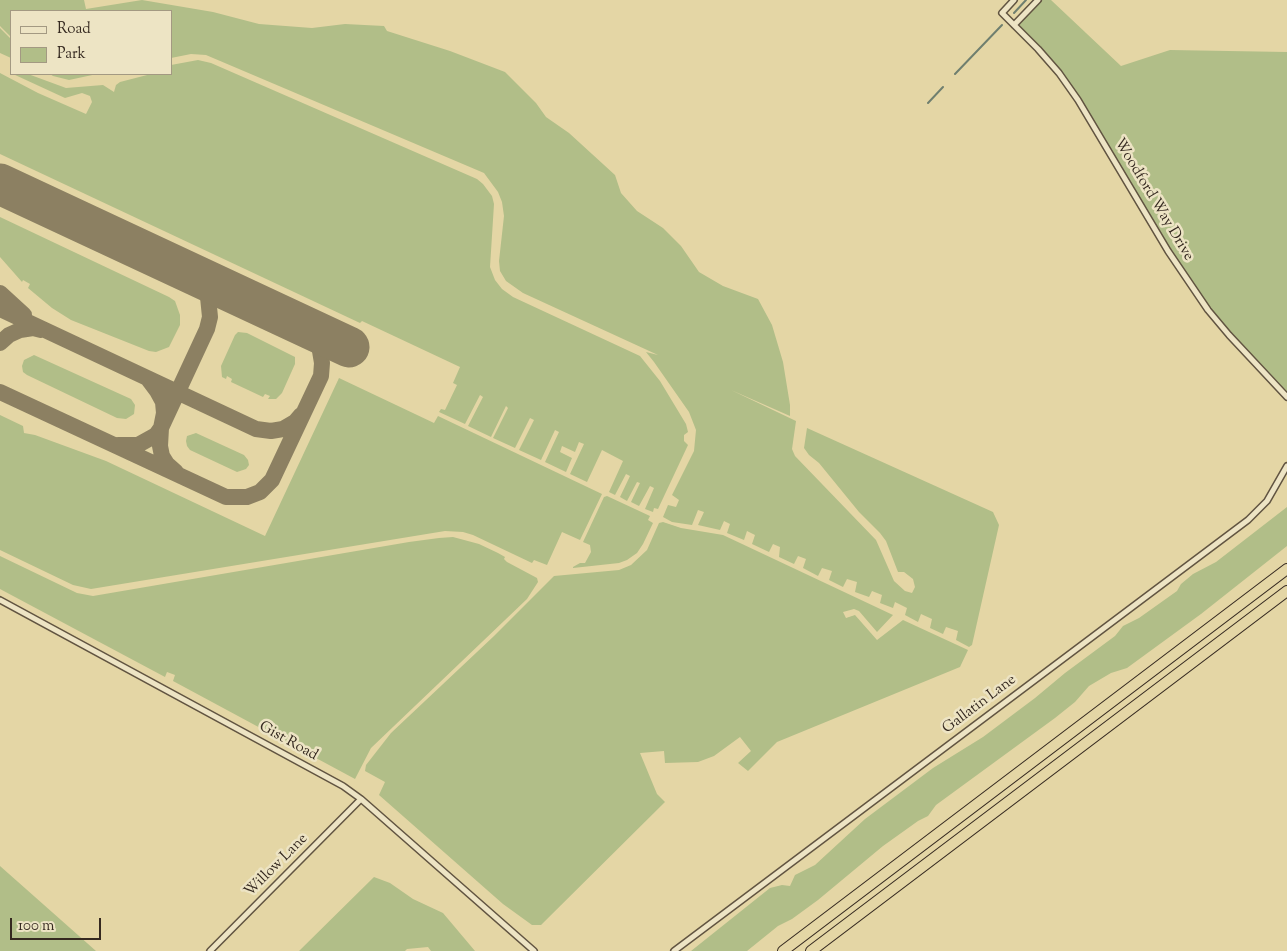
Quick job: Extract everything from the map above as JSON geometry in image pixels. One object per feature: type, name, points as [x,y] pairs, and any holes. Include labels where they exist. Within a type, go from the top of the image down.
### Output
[{"type":"highway","points":[[782,951],[1287,569]]},
{"type":"highway","points":[[811,951],[1287,591]]},
{"type":"street","name":"Woodford Way Drive","points":[[1014,0],[1002,13],[1059,73],[1078,100],[1168,251],[1208,310],[1287,397]]},
{"type":"street","points":[[1014,25],[1038,0]]},
{"type":"street","name":"Gallatin Lane","points":[[674,951],[1248,520],[1267,501],[1287,466]]},
{"type":"street","name":"Gist Road","points":[[0,600],[343,786],[361,799],[534,951]]},
{"type":"street","name":"Willow Lane","points":[[210,951],[361,799]]},
{"type":"green space","points":[[0,0],[84,0],[86,9],[142,0],[213,12],[259,24],[312,28],[345,24],[384,26],[387,31],[450,51],[505,72],[536,103],[546,117],[569,133],[615,175],[621,193],[637,211],[663,228],[681,246],[699,272],[723,286],[758,299],[772,325],[783,362],[790,416],[731,390],[796,421],[792,449],[795,456],[876,540],[894,581],[905,591],[912,593],[915,587],[913,579],[904,572],[898,572],[886,541],[880,533],[859,512],[819,463],[804,448],[807,428],[993,512],[999,525],[972,645],[969,647],[956,640],[958,631],[946,627],[943,634],[930,628],[932,619],[921,614],[918,622],[905,615],[907,608],[895,602],[893,608],[880,603],[882,595],[872,591],[869,597],[855,592],[857,582],[847,579],[843,587],[829,580],[832,571],[822,568],[818,576],[803,568],[806,559],[798,556],[794,564],[779,557],[780,547],[773,544],[769,552],[752,544],[755,535],[747,531],[744,540],[727,533],[730,524],[724,521],[720,530],[698,525],[704,512],[698,510],[692,525],[672,522],[663,517],[668,505],[676,507],[679,500],[672,495],[694,451],[696,430],[689,412],[646,352],[658,355],[523,293],[506,281],[500,271],[499,261],[504,216],[502,202],[498,192],[484,173],[206,55],[191,54],[172,58],[172,10],[10,10],[10,36],[0,26]]},
{"type":"green space","points":[[1038,0],[1051,0],[1121,66],[1170,50],[1287,52],[1287,397],[1208,310],[1059,73],[1014,25]]},
{"type":"green space","points":[[0,28],[10,38],[10,58],[0,53]]},
{"type":"green space","points":[[198,60],[211,63],[477,179],[483,184],[492,196],[494,204],[490,267],[495,280],[502,289],[513,297],[640,356],[660,381],[686,424],[688,432],[684,435],[684,441],[688,445],[658,509],[654,508],[653,512],[645,509],[654,488],[650,486],[639,506],[631,502],[640,483],[637,482],[627,501],[620,497],[630,476],[626,474],[615,495],[609,492],[623,461],[602,450],[587,482],[570,474],[584,444],[579,442],[575,452],[562,446],[560,452],[572,458],[566,472],[545,462],[559,432],[555,430],[541,460],[519,450],[534,420],[530,418],[515,448],[493,438],[508,408],[506,406],[491,437],[468,426],[483,397],[480,395],[465,424],[439,412],[441,409],[445,410],[457,385],[453,383],[460,367],[362,321],[360,323],[0,154],[0,73],[38,93],[86,114],[92,102],[90,96],[82,93],[65,98],[15,75],[31,75],[66,88],[103,85],[114,92],[116,85],[120,82],[147,75],[172,75],[172,65]]},
{"type":"green space","points":[[52,75],[92,75],[69,80]]},
{"type":"green space","points":[[0,217],[175,301],[180,315],[180,325],[169,347],[156,352],[149,351],[71,320],[52,308],[28,288],[30,284],[23,280],[22,282],[0,257]]},
{"type":"green space","points":[[238,332],[247,333],[295,357],[295,364],[282,393],[276,399],[268,399],[270,396],[265,394],[263,397],[231,382],[232,379],[227,376],[226,379],[222,377],[221,366]]},
{"type":"green space","points":[[34,355],[131,399],[135,405],[134,414],[126,419],[117,418],[27,375],[23,372],[24,360]]},
{"type":"green space","points":[[339,378],[434,423],[438,416],[602,494],[580,540],[562,532],[547,565],[534,560],[532,563],[473,535],[463,532],[445,531],[91,589],[73,585],[0,550],[0,415],[23,426],[24,433],[35,435],[106,461],[265,536]]},
{"type":"green space","points":[[196,433],[244,455],[249,465],[246,469],[237,472],[190,450],[187,446],[187,436]]},
{"type":"green space","points":[[607,496],[650,516],[648,520],[653,523],[637,553],[627,560],[619,563],[573,568],[580,563],[585,563],[591,552],[590,545],[583,542],[604,497]]},
{"type":"green space","points":[[1287,507],[1287,546],[1201,614],[1127,668],[1111,673],[1089,686],[1075,702],[1055,718],[936,805],[928,816],[883,846],[818,900],[792,919],[778,926],[747,951],[691,951],[770,888],[782,885],[790,886],[795,875],[815,865],[865,819],[933,768],[983,737],[1115,636],[1123,626],[1139,618],[1177,591],[1181,584],[1193,574],[1216,562]]},
{"type":"green space","points":[[663,522],[681,528],[723,535],[893,615],[877,632],[859,611],[854,609],[843,612],[846,618],[855,615],[877,640],[903,620],[968,650],[960,667],[777,742],[748,771],[738,763],[751,751],[740,737],[714,756],[698,762],[665,763],[664,751],[640,753],[657,794],[665,802],[541,925],[532,925],[503,904],[379,795],[385,782],[365,771],[366,765],[391,733],[494,636],[554,576],[619,570],[631,565],[647,550],[659,523]]},
{"type":"green space","points":[[453,537],[479,544],[498,553],[505,557],[504,559],[507,562],[537,578],[538,582],[527,599],[371,748],[355,779],[173,681],[175,675],[167,672],[165,677],[0,589],[0,556],[77,593],[93,596],[409,542]]},
{"type":"green space","points":[[0,866],[96,951],[0,951]]},
{"type":"green space","points":[[374,877],[390,883],[413,899],[443,913],[475,951],[431,951],[428,947],[407,949],[405,951],[299,951]]},
{"type":"waterway","points":[[1014,13],[1026,0]]},
{"type":"waterway","points":[[955,74],[1002,25]]},
{"type":"waterway","points":[[928,103],[943,87]]},
{"type":"taxiway","points":[[176,472],[167,464],[162,456],[160,446],[161,428],[207,329],[210,317],[208,297],[203,288],[184,271]]},
{"type":"taxiway","points":[[0,293],[24,315]]},
{"type":"taxiway","points":[[0,309],[256,429],[271,431],[283,429],[295,422],[301,415]]},
{"type":"taxiway","points":[[0,392],[226,497],[247,497],[260,492],[272,480],[321,376],[322,363],[319,345],[303,326]]},
{"type":"taxiway","points":[[0,343],[9,335],[20,330],[33,328],[41,330]]},
{"type":"taxiway","points":[[118,445],[138,445],[156,435],[161,428],[164,413],[163,402],[148,379]]},
{"type":"runway","points":[[0,184],[349,347]]}]
